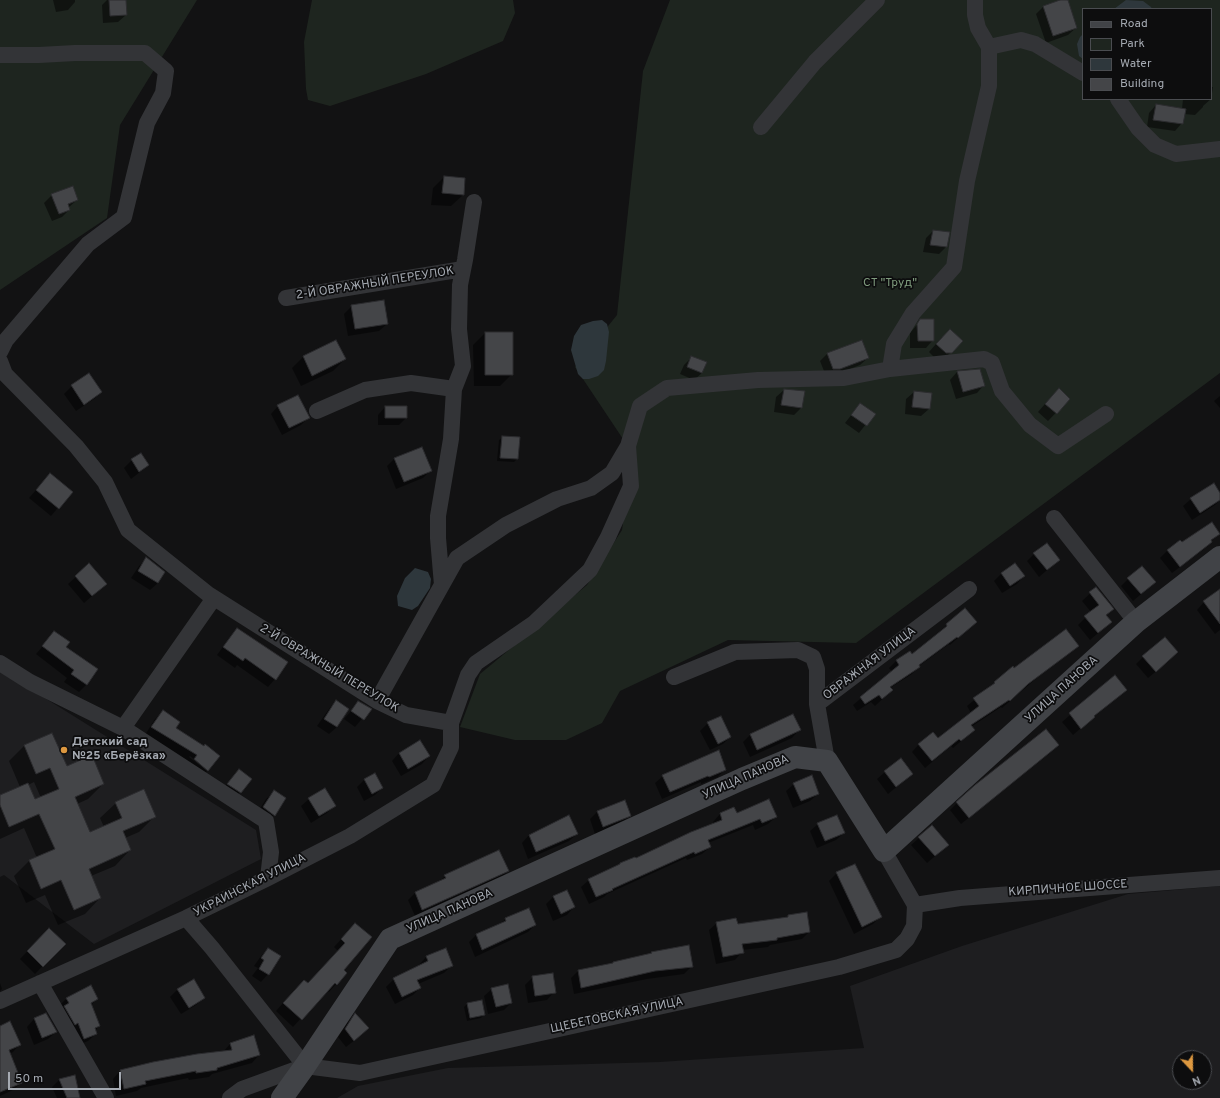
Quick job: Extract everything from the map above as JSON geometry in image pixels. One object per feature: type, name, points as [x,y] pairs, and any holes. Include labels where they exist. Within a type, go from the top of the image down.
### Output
[{"type":"street","points":[[761,127],[815,62],[876,0]]},
{"type":"street","points":[[890,369],[894,344],[913,313],[954,267],[967,181],[989,86],[989,47],[978,28],[975,15],[975,0]]},
{"type":"street","points":[[989,47],[1021,40],[1035,44],[1082,72]]},
{"type":"street","points":[[0,55],[145,53],[166,71],[163,93],[147,123],[124,217],[88,244],[6,340],[0,352]]},
{"type":"street","points":[[1119,100],[1138,128],[1155,145],[1176,154],[1220,149]]},
{"type":"street","name":"2-Й ОВРАЖНЫЙ ПЕРЕУЛОК","points":[[442,585],[438,538],[438,516],[448,462],[454,389],[463,366],[459,329],[460,285],[474,202]]},
{"type":"street","name":"2-Й ОВРАЖНЫЙ ПЕРЕУЛОК","points":[[286,298],[463,270]]},
{"type":"street","points":[[377,701],[457,558],[506,525],[557,499],[591,488],[612,472],[628,446],[640,406],[667,388],[758,380],[844,378],[890,369],[984,359],[992,363],[1002,391],[1030,425],[1058,446],[1106,414]]},
{"type":"street","name":"2-Й ОВРАЖНЫЙ ПЕРЕУЛОК","points":[[0,361],[5,374],[76,446],[105,482],[128,530],[214,598],[377,701],[406,715],[451,723]]},
{"type":"street","points":[[317,412],[364,390],[411,383],[454,389]]},
{"type":"street","name":"УКРАИНСКАЯ УЛИЦА","points":[[0,1001],[186,918],[268,878],[350,836],[433,785],[451,747],[451,723],[468,676],[476,663],[534,623],[590,570],[608,537],[631,486],[628,446]]},
{"type":"street","points":[[1054,518],[1136,622]]},
{"type":"street","name":"УЛИЦА ПАНОВА","points":[[884,851],[1136,622],[1220,557]]},
{"type":"street","name":"ОВРАЖНАЯ УЛИЦА","points":[[827,761],[817,704],[969,589]]},
{"type":"street","points":[[123,728],[214,598]]},
{"type":"street","points":[[674,677],[735,652],[798,650],[813,657],[817,669],[817,704]]},
{"type":"street","points":[[0,663],[30,682],[123,728],[266,821],[271,852],[268,878]]},
{"type":"street","name":"УЛИЦА ПАНОВА","points":[[282,1098],[390,939],[742,779],[795,757],[827,761]]},
{"type":"street","points":[[827,761],[884,851],[915,905]]},
{"type":"street","name":"КИРПИЧНОЕ ШОССЕ","points":[[915,905],[960,898],[1220,878]]},
{"type":"street","name":"ЩЕБЕТОВСКАЯ УЛИЦА","points":[[230,1098],[242,1089],[305,1066],[360,1073],[839,967],[896,950],[907,939],[914,926],[915,905]]},
{"type":"street","points":[[186,918],[212,948],[305,1066]]},
{"type":"street","points":[[40,983],[106,1098]]},
{"type":"shaded area","name":"Детский сад №25 «Берёзка»","points":[[0,670],[256,830],[261,859],[94,944],[4,875],[0,877]]},
{"type":"shaded area","points":[[1220,886],[1220,1098],[337,1098],[358,1086],[448,1068],[660,1062],[864,1048],[850,986],[962,946],[1128,894]]},
{"type":"green space","points":[[0,0],[197,0],[120,125],[107,218],[0,290]]},
{"type":"green space","points":[[312,0],[513,0],[515,13],[503,41],[426,74],[330,106],[308,100],[306,89],[304,42]]},
{"type":"green space","name":"СТ \"Труд\"","points":[[670,0],[1220,0],[1220,373],[856,643],[728,640],[620,691],[602,723],[566,740],[515,740],[460,727],[480,674],[587,585],[622,530],[633,454],[575,367],[617,315],[643,71]]},
{"type":"water","points":[[1126,0],[1143,1],[1152,8],[1115,8]]},
{"type":"water","points":[[1082,35],[1082,58],[1079,56],[1077,44]]},
{"type":"water","points":[[602,320],[607,324],[609,332],[604,370],[598,376],[583,379],[578,374],[571,350],[574,336],[581,325]]},
{"type":"water","points":[[415,568],[428,572],[431,579],[430,588],[418,606],[412,610],[398,606],[397,596],[405,578]]},
{"type":"building","points":[[109,0],[126,0],[127,15],[110,16]]},
{"type":"building","points":[[1060,0],[1068,0],[1077,28],[1053,36],[1043,6]]},
{"type":"building","points":[[1156,104],[1186,109],[1183,124],[1153,120]]},
{"type":"building","points":[[444,176],[465,178],[464,195],[442,193]]},
{"type":"building","points":[[73,186],[78,200],[68,204],[70,210],[59,214],[51,194]]},
{"type":"building","points":[[933,230],[950,232],[947,247],[930,245]]},
{"type":"building","points":[[384,300],[388,324],[355,329],[351,305]]},
{"type":"building","points":[[920,319],[934,319],[934,341],[918,341],[917,324]]},
{"type":"building","points":[[950,329],[963,341],[952,353],[946,353],[936,344]]},
{"type":"building","points":[[485,332],[513,332],[513,375],[485,375]]},
{"type":"building","points":[[336,340],[346,359],[312,376],[303,356]]},
{"type":"building","points":[[862,340],[869,358],[840,369],[833,369],[827,353]]},
{"type":"building","points":[[691,356],[707,362],[702,373],[687,367]]},
{"type":"building","points":[[980,369],[985,386],[963,392],[957,371]]},
{"type":"building","points":[[89,373],[102,392],[84,405],[71,385]]},
{"type":"building","points":[[1059,388],[1070,399],[1057,414],[1045,404]]},
{"type":"building","points":[[784,389],[805,391],[802,408],[781,405]]},
{"type":"building","points":[[914,391],[932,393],[930,409],[912,407]]},
{"type":"building","points":[[298,395],[310,418],[289,428],[277,405]]},
{"type":"building","points":[[860,403],[876,414],[867,426],[851,415]]},
{"type":"building","points":[[385,406],[407,406],[407,418],[385,418]]},
{"type":"building","points":[[502,436],[520,437],[518,459],[500,458]]},
{"type":"building","points":[[422,447],[432,471],[404,482],[394,458]]},
{"type":"building","points":[[141,453],[149,465],[139,472],[131,459]]},
{"type":"building","points":[[50,473],[73,492],[59,509],[36,490]]},
{"type":"building","points":[[1214,483],[1220,493],[1220,500],[1200,513],[1190,498]]},
{"type":"building","points":[[1212,522],[1220,534],[1180,567],[1167,550],[1180,540],[1182,542]]},
{"type":"building","points":[[1047,543],[1060,560],[1047,570],[1033,553]]},
{"type":"building","points":[[146,557],[165,572],[158,583],[138,571]]},
{"type":"building","points":[[89,563],[107,584],[92,596],[75,576]]},
{"type":"building","points":[[1015,563],[1025,576],[1010,586],[1001,573]]},
{"type":"building","points":[[1142,566],[1156,582],[1141,594],[1127,578]]},
{"type":"building","points":[[1096,587],[1114,609],[1106,615],[1112,622],[1098,633],[1084,616],[1099,605],[1089,592]]},
{"type":"building","points":[[1220,589],[1220,624],[1203,601]]},
{"type":"building","points":[[965,608],[977,622],[958,638],[957,637],[919,665],[920,667],[890,687],[893,690],[882,699],[879,695],[865,704],[860,697],[899,665],[896,660],[910,651],[912,654],[947,626],[946,624]]},
{"type":"building","points":[[237,628],[288,662],[276,680],[245,658],[243,661],[223,647]]},
{"type":"building","points":[[1066,629],[1079,646],[1028,684],[1010,701],[1009,700],[971,725],[975,730],[961,741],[959,739],[932,761],[918,744],[933,732],[938,738],[979,706],[973,698],[995,683],[994,682],[1013,666],[1014,668]]},
{"type":"building","points":[[54,631],[70,642],[66,647],[98,669],[87,685],[71,674],[74,670],[42,646]]},
{"type":"building","points":[[1165,637],[1178,652],[1156,672],[1142,656]]},
{"type":"building","points":[[1115,675],[1127,690],[1094,716],[1095,717],[1081,729],[1069,713]]},
{"type":"building","points":[[336,700],[349,709],[337,727],[324,719]]},
{"type":"building","points":[[358,701],[372,709],[364,720],[351,711]]},
{"type":"building","points":[[163,710],[180,722],[176,728],[204,746],[205,744],[220,756],[208,771],[194,759],[197,755],[151,727]]},
{"type":"building","points":[[793,714],[801,730],[757,750],[750,734]]},
{"type":"building","points":[[721,716],[731,737],[718,744],[707,722]]},
{"type":"building","points":[[1046,729],[1059,745],[969,818],[956,802],[975,785]]},
{"type":"building","points":[[52,733],[67,766],[92,755],[104,784],[75,797],[90,832],[122,818],[115,802],[144,789],[156,817],[123,831],[131,850],[89,869],[101,898],[74,910],[61,880],[41,889],[29,860],[55,849],[39,814],[9,827],[0,805],[0,795],[28,783],[35,799],[59,789],[50,768],[36,774],[24,745]]},
{"type":"building","points":[[420,740],[430,756],[408,769],[399,753]]},
{"type":"building","points":[[719,750],[726,770],[670,792],[662,775]]},
{"type":"building","points":[[901,758],[913,774],[896,787],[884,771]]},
{"type":"building","points":[[239,769],[252,779],[241,793],[227,784]]},
{"type":"building","points":[[375,773],[383,788],[372,794],[364,779]]},
{"type":"building","points":[[812,775],[819,794],[801,801],[793,783]]},
{"type":"building","points":[[325,788],[336,806],[319,816],[308,798]]},
{"type":"building","points":[[274,790],[286,798],[275,816],[263,807]]},
{"type":"building","points":[[769,799],[777,817],[762,823],[760,819],[708,840],[711,847],[695,854],[694,852],[596,897],[588,879],[620,863],[635,857],[636,858],[691,832],[722,820],[720,813],[734,807],[737,813]]},
{"type":"building","points":[[625,800],[631,816],[603,827],[597,811]]},
{"type":"building","points":[[569,815],[578,834],[536,852],[529,835]]},
{"type":"building","points":[[837,815],[845,833],[825,841],[817,823]]},
{"type":"building","points":[[932,825],[949,845],[935,856],[918,837]]},
{"type":"building","points":[[499,850],[509,871],[422,910],[415,892],[446,878],[444,875]]},
{"type":"building","points":[[855,864],[882,917],[862,927],[836,872]]},
{"type":"building","points":[[567,890],[575,907],[561,914],[553,896]]},
{"type":"building","points":[[529,908],[536,925],[482,950],[476,934],[506,921],[505,918]]},
{"type":"building","points":[[807,912],[810,932],[777,938],[777,940],[742,944],[744,953],[723,957],[716,922],[736,918],[738,924],[788,917],[788,915]]},
{"type":"building","points":[[355,923],[372,937],[344,970],[347,973],[337,985],[335,983],[302,1020],[283,1003],[304,980],[308,983],[345,943],[341,939]]},
{"type":"building","points":[[49,928],[66,944],[43,967],[27,951]]},
{"type":"building","points":[[689,945],[693,967],[655,971],[581,988],[578,970],[613,963],[652,953],[651,952]]},
{"type":"building","points":[[268,948],[281,956],[269,975],[259,969],[264,960],[261,958]]},
{"type":"building","points":[[446,948],[453,966],[417,980],[421,988],[402,997],[393,978],[428,961],[426,956]]},
{"type":"building","points":[[553,973],[556,993],[535,996],[532,976]]},
{"type":"building","points":[[194,979],[205,998],[189,1008],[177,989]]},
{"type":"building","points":[[508,984],[512,1003],[496,1007],[491,988]]},
{"type":"building","points":[[91,985],[98,999],[91,1003],[100,1026],[95,1028],[97,1034],[84,1039],[78,1023],[75,1025],[64,1006],[69,1003],[66,998]]},
{"type":"building","points":[[482,1000],[485,1015],[470,1018],[467,1003]]},
{"type":"building","points":[[46,1013],[57,1032],[42,1038],[34,1018]]},
{"type":"building","points":[[355,1013],[369,1028],[354,1041],[345,1029]]},
{"type":"building","points":[[10,1021],[21,1045],[9,1050],[22,1083],[0,1092],[0,1026]]},
{"type":"building","points":[[254,1035],[260,1055],[217,1068],[217,1070],[196,1073],[196,1071],[145,1081],[146,1084],[124,1089],[120,1070],[197,1054],[232,1050],[230,1043]]},
{"type":"building","points":[[75,1075],[80,1098],[67,1098],[59,1079]]},
{"type":"place","name":"Детский сад №25 «Берёзка»","points":[[64,750]]}]
